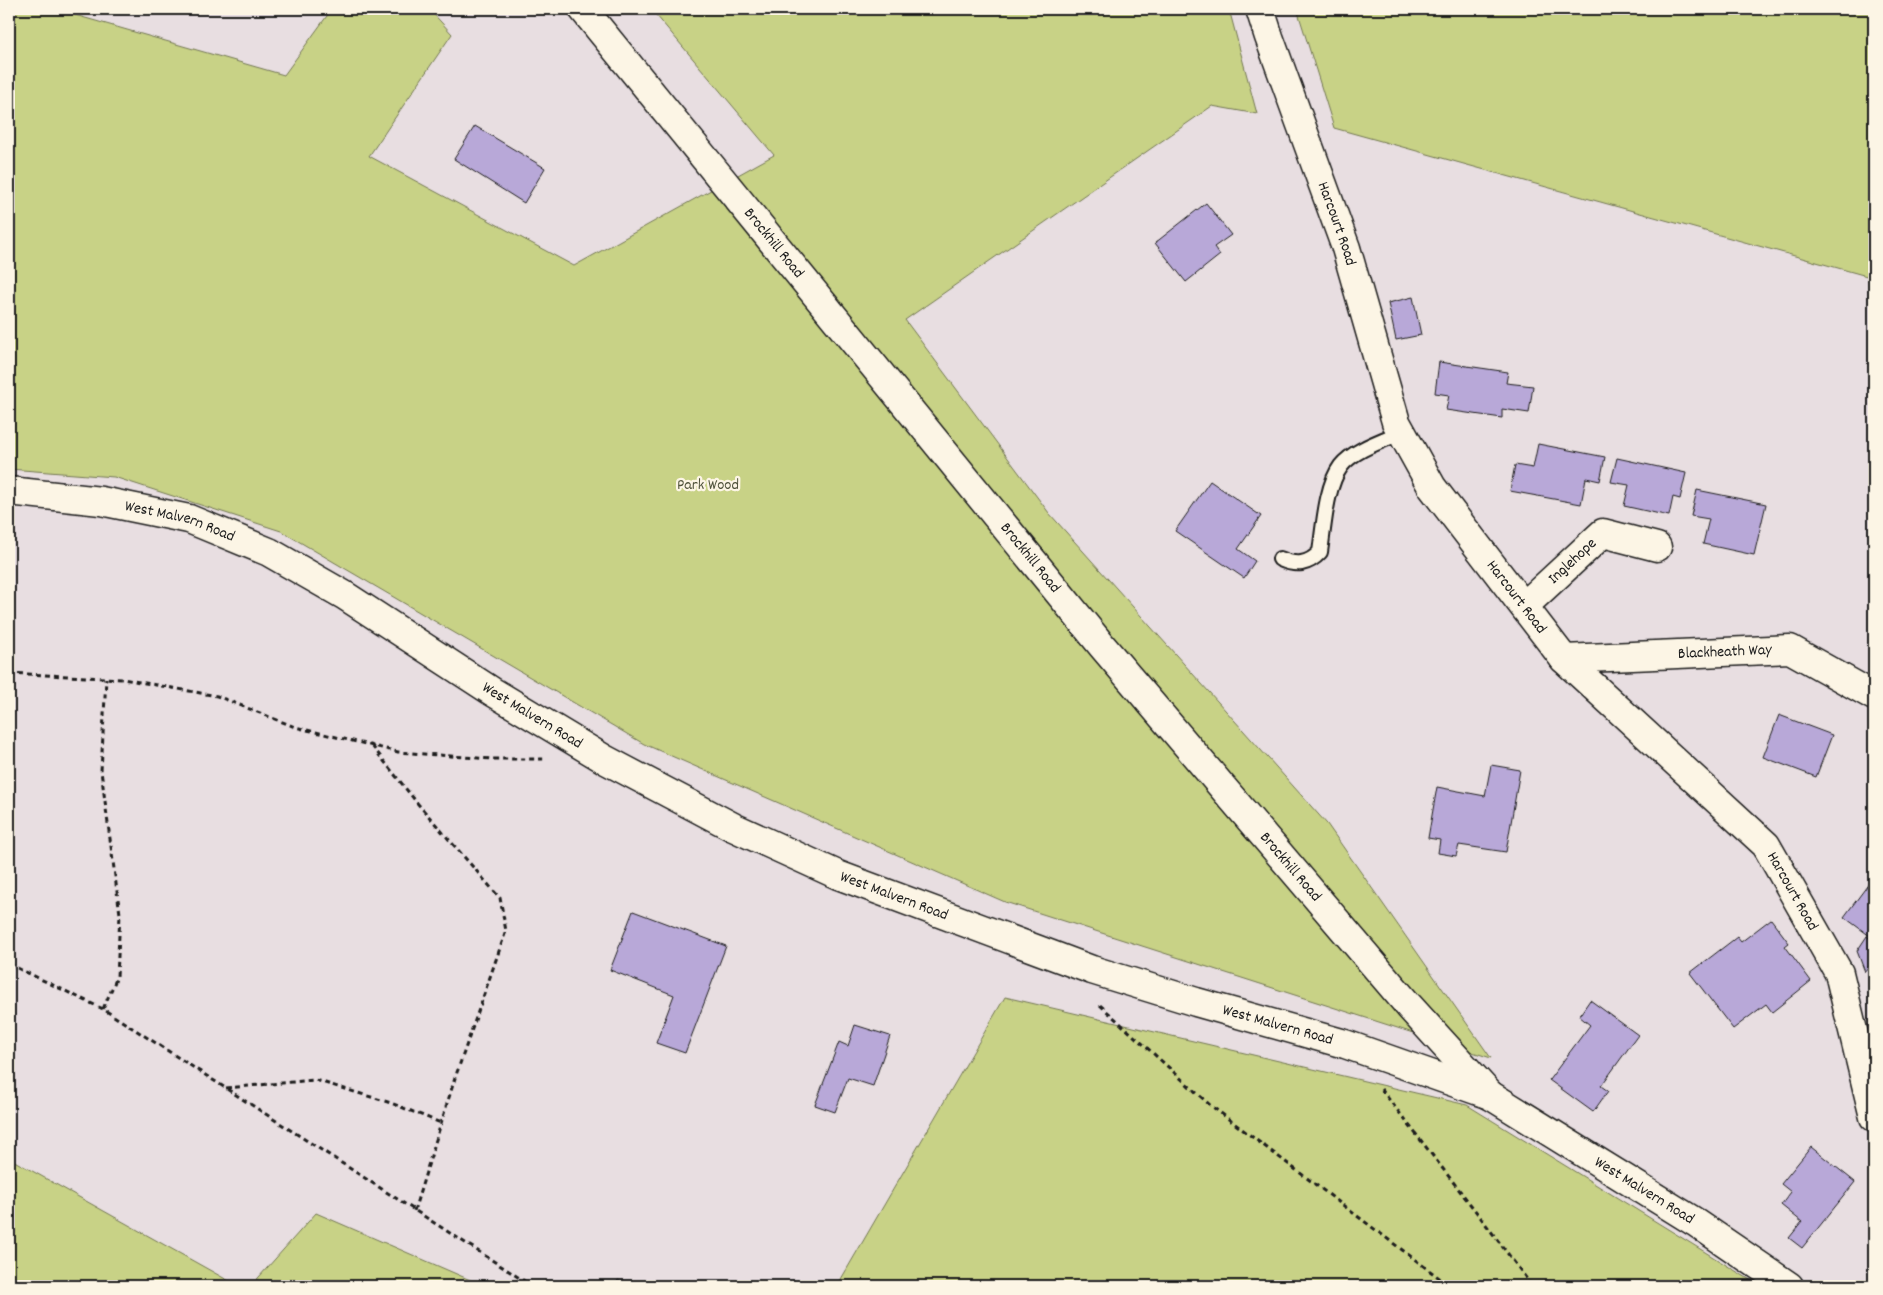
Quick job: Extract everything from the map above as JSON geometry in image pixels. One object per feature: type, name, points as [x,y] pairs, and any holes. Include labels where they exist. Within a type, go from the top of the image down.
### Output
[{"type":"street","name":"Brockhill Road","points":[[583,9],[1104,647],[1409,1006],[1490,1095]]},
{"type":"street","name":"Harcourt Road","points":[[1260,9],[1346,248],[1396,422],[1432,487],[1564,659],[1766,846],[1839,973],[1874,1117]]},
{"type":"street","name":"West Malvern Road","points":[[9,491],[101,501],[189,519],[269,552],[344,595],[493,692],[606,760],[733,826],[838,876],[1092,970],[1196,1002],[1345,1044],[1490,1095],[1695,1222],[1789,1286]]},
{"type":"street","name":"Inglehope","points":[[1524,606],[1603,533],[1657,547]]},
{"type":"street","name":"Blackheath Way","points":[[1564,659],[1790,649],[1874,696]]},
{"type":"lane","points":[[1280,559],[1289,563],[1302,564],[1314,558],[1320,552],[1331,488],[1342,465],[1360,451],[1402,432]]},
{"type":"path","points":[[9,673],[123,678],[217,696],[295,727],[398,752],[491,759],[548,760]]},
{"type":"path","points":[[103,1008],[117,977],[120,914],[101,771],[106,678]]},
{"type":"path","points":[[372,746],[418,804],[500,898],[506,931],[455,1078],[414,1211]]},
{"type":"path","points":[[9,964],[103,1008],[532,1286]]},
{"type":"path","points":[[1097,1002],[1210,1105],[1450,1286]]},
{"type":"path","points":[[225,1088],[316,1080],[391,1103],[441,1123]]},
{"type":"path","points":[[1375,1082],[1532,1286]]},
{"type":"green space","name":"Park Wood","points":[[9,9],[54,9],[284,75],[332,9],[429,9],[452,34],[369,156],[574,266],[774,155],[651,9],[1229,9],[1257,114],[1212,106],[905,320],[1049,513],[1327,824],[1491,1058],[1005,902],[644,744],[281,531],[114,477],[9,469]]},
{"type":"green space","points":[[1297,9],[1874,9],[1874,278],[1334,128]]},
{"type":"green space","points":[[1005,997],[1467,1105],[1760,1286],[837,1286]]},
{"type":"green space","points":[[9,1158],[238,1286],[9,1286]]},
{"type":"green space","points":[[316,1213],[484,1286],[251,1286]]},
{"type":"building","points":[[475,126],[545,168],[524,203],[454,159]]},
{"type":"building","points":[[1206,203],[1231,235],[1214,247],[1220,255],[1186,282],[1155,243]]},
{"type":"building","points":[[1413,297],[1421,335],[1396,340],[1388,303]]},
{"type":"building","points":[[1439,362],[1508,372],[1506,383],[1533,386],[1529,413],[1502,409],[1502,418],[1446,410],[1449,395],[1435,393]]},
{"type":"building","points":[[1538,444],[1605,457],[1600,481],[1586,478],[1581,504],[1510,491],[1515,465],[1533,468]]},
{"type":"building","points":[[1617,458],[1686,473],[1680,499],[1673,497],[1669,516],[1624,506],[1629,485],[1611,482]]},
{"type":"building","points":[[1210,481],[1261,516],[1238,549],[1255,561],[1244,578],[1175,531]]},
{"type":"building","points":[[1697,490],[1766,504],[1754,555],[1703,544],[1709,519],[1691,516]]},
{"type":"building","points":[[1779,715],[1832,735],[1816,777],[1763,757]]},
{"type":"building","points":[[1491,765],[1520,770],[1506,852],[1459,845],[1456,856],[1438,853],[1440,840],[1428,838],[1437,787],[1485,796]]},
{"type":"building","points":[[1873,878],[1874,880],[1874,939],[1844,917]]},
{"type":"building","points":[[633,911],[726,946],[685,1053],[656,1043],[674,995],[610,970]]},
{"type":"building","points":[[1771,919],[1789,943],[1785,946],[1811,981],[1772,1012],[1766,1004],[1733,1029],[1690,973],[1737,937],[1741,942]]},
{"type":"building","points":[[1867,936],[1874,942],[1874,959],[1865,972],[1857,951]]},
{"type":"building","points":[[1590,1000],[1638,1035],[1601,1086],[1608,1091],[1593,1112],[1549,1080],[1590,1025],[1579,1016]]},
{"type":"building","points":[[855,1025],[890,1036],[873,1086],[848,1078],[835,1112],[815,1105],[839,1042],[848,1046]]},
{"type":"building","points":[[1811,1147],[1855,1182],[1802,1248],[1789,1238],[1802,1222],[1781,1205],[1791,1192],[1781,1184]]},
{"type":"building","points":[[618,1280],[630,1286],[614,1286]]}]
